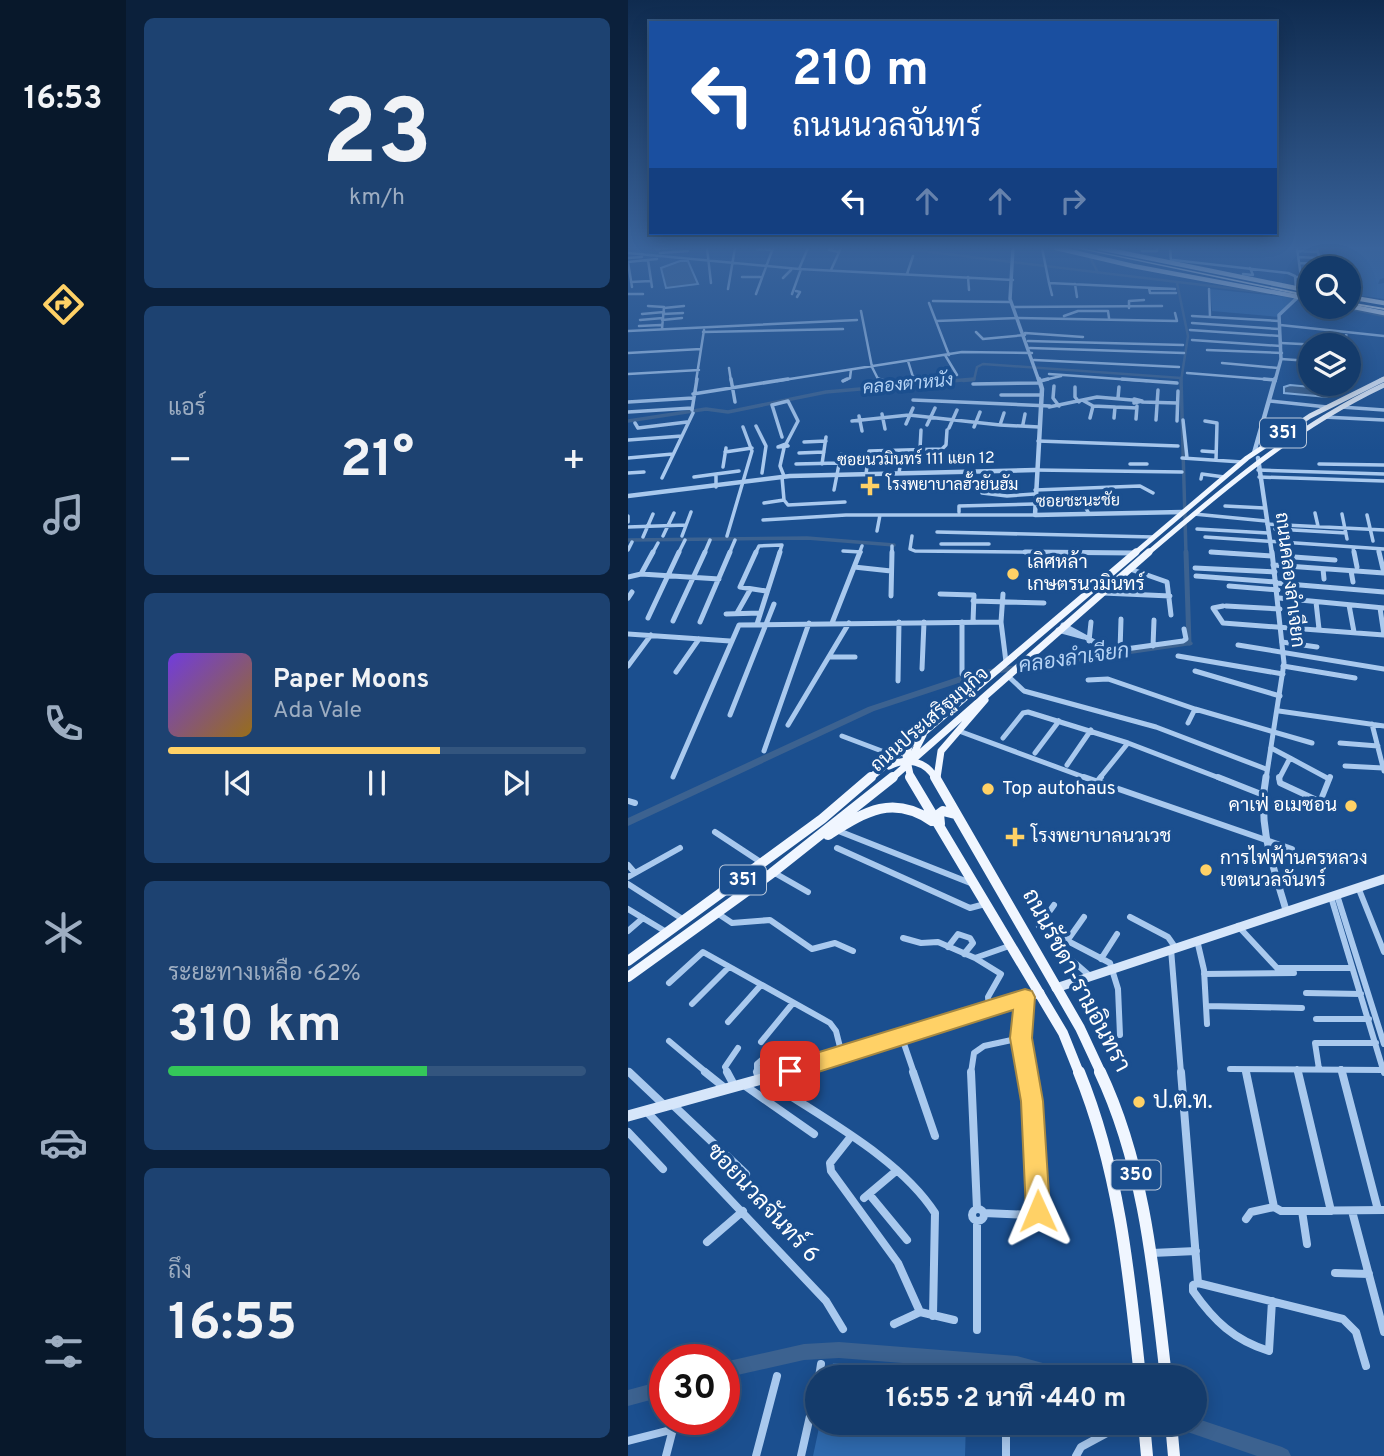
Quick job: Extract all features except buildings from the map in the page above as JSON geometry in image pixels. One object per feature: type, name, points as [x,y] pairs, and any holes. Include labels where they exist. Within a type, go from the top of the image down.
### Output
[{"type":"main road","name":"ถนนประเสริฐมนูกิจ","points":[[628,977],[773,873],[909,764],[1026,658],[1240,474],[1273,439],[1327,407],[1384,379]]},
{"type":"main road","name":"ถนนประเสริฐมนูกิจ","points":[[628,961],[764,864],[853,792],[1242,462],[1384,385]]},
{"type":"main road","points":[[937,785],[936,771],[941,751],[992,689]]},
{"type":"main road","points":[[909,764],[932,725]]},
{"type":"main road","points":[[909,764],[906,753],[913,741]]},
{"type":"main road","points":[[853,792],[894,762],[909,764]]},
{"type":"main road","name":"ถนนรัชดา-รามอินทรา","points":[[1139,1365],[1126,1241],[1113,1175],[1103,1138],[1063,1033],[910,778],[909,764],[926,764],[1056,988],[1094,1059],[1126,1138],[1152,1253],[1165,1365]]},
{"type":"main road","points":[[870,781],[880,787]]},
{"type":"main road","points":[[801,851],[866,812],[892,805],[916,809],[940,827]]},
{"type":"main road","points":[[940,827],[939,814],[947,810],[955,814]]},
{"type":"main road","points":[[1056,988],[1384,879]]},
{"type":"main road","points":[[628,1116],[736,1088],[1040,993]]},
{"type":"main road","points":[[1145,1435],[1147,1456]]},
{"type":"main road","points":[[1172,1435],[1174,1456]]},
{"type":"street","points":[[640,320],[656,316]]},
{"type":"street","points":[[660,327],[663,316]]},
{"type":"street","points":[[672,316],[682,318]]},
{"type":"street","points":[[862,316],[872,367],[879,381],[890,383]]},
{"type":"street","points":[[935,316],[956,375]]},
{"type":"street","points":[[936,321],[1018,316],[1177,321],[1176,316]]},
{"type":"street","points":[[1018,316],[1036,364],[1042,395],[1035,470],[1035,515]]},
{"type":"street","points":[[1037,316],[1062,316]]},
{"type":"street","points":[[1192,316],[1384,336]]},
{"type":"street","points":[[1273,439],[1260,432],[1282,356],[1280,316]]},
{"type":"street","points":[[704,330],[793,320],[857,320]]},
{"type":"street","points":[[1120,320],[1121,326]]},
{"type":"street","points":[[831,328],[832,321]]},
{"type":"street","points":[[1192,323],[1280,325]]},
{"type":"street","points":[[628,331],[681,325]]},
{"type":"street","points":[[639,326],[704,330],[843,329]]},
{"type":"street","points":[[662,478],[693,410],[704,330]]},
{"type":"street","points":[[1190,330],[1280,336]]},
{"type":"street","points":[[976,332],[983,339],[1025,334],[1083,337]]},
{"type":"street","points":[[1197,348],[1195,340],[1298,345]]},
{"type":"street","points":[[1028,341],[1183,345]]},
{"type":"street","points":[[1030,348],[1184,353]]},
{"type":"street","points":[[628,354],[701,349]]},
{"type":"street","points":[[1207,350],[1298,359]]},
{"type":"street","points":[[628,402],[693,396],[968,351],[1032,353]]},
{"type":"street","points":[[908,361],[913,377],[929,376]]},
{"type":"street","points":[[1222,363],[1278,368]]},
{"type":"street","points":[[1036,364],[1179,367]]},
{"type":"street","points":[[729,368],[735,401]]},
{"type":"street","points":[[628,374],[699,370]]},
{"type":"street","points":[[843,381],[848,379],[851,370]]},
{"type":"street","points":[[1187,373],[1275,380]]},
{"type":"street","points":[[1049,374],[1177,383]]},
{"type":"street","points":[[973,384],[1040,381],[1061,376]]},
{"type":"street","points":[[1059,382],[1061,376]]},
{"type":"street","points":[[1080,383],[1082,376]]},
{"type":"street","points":[[1097,397],[1104,377]]},
{"type":"street","points":[[1126,387],[1127,379]]},
{"type":"street","points":[[1146,388],[1147,381]]},
{"type":"street","points":[[1168,389],[1169,382]]},
{"type":"street","points":[[1054,386],[1053,398],[1061,408]]},
{"type":"street","points":[[1075,387],[1075,397],[1093,406],[1115,407],[1137,402]]},
{"type":"street","points":[[1118,398],[1119,387]]},
{"type":"street","points":[[1136,419],[1138,388]]},
{"type":"street","points":[[1156,421],[1158,390]]},
{"type":"street","points":[[1177,421],[1178,391]]},
{"type":"street","points":[[1001,395],[1042,395]]},
{"type":"street","points":[[913,400],[1061,408],[1097,397],[1177,403]]},
{"type":"street","points":[[781,424],[773,403],[789,401],[798,421]]},
{"type":"street","points":[[1269,401],[1327,407]]},
{"type":"street","points":[[1091,418],[1093,406]]},
{"type":"street","points":[[1114,418],[1115,407]]},
{"type":"street","points":[[1340,407],[1384,410]]},
{"type":"street","points":[[906,424],[913,408]]},
{"type":"street","points":[[927,425],[935,408]]},
{"type":"street","points":[[628,412],[693,410]]},
{"type":"street","points":[[866,474],[872,450],[945,448],[948,429],[957,410]]},
{"type":"street","points":[[975,425],[980,412]]},
{"type":"street","points":[[1000,425],[1004,413]]},
{"type":"street","points":[[1021,425],[1025,414]]},
{"type":"street","points":[[852,421],[860,418],[909,415],[954,418],[975,425],[1039,426]]},
{"type":"street","points":[[883,416],[885,429]]},
{"type":"street","points":[[1323,416],[1384,420]]},
{"type":"street","points":[[860,418],[862,431]]},
{"type":"street","points":[[1183,420],[1185,458],[1242,462]]},
{"type":"street","points":[[783,437],[777,425],[798,421]]},
{"type":"street","points":[[798,421],[782,446],[780,467],[784,500],[788,505],[845,502]]},
{"type":"street","points":[[1205,421],[1217,423],[1217,460]]},
{"type":"street","points":[[634,424],[637,428],[687,422]]},
{"type":"street","points":[[756,426],[766,446],[762,472]]},
{"type":"street","points":[[727,536],[752,448],[743,427]]},
{"type":"street","points":[[920,449],[921,430]]},
{"type":"street","name":"ถนนคลองลำเจียก","points":[[1260,432],[1256,456],[1279,598],[1283,653],[1279,711],[1261,794],[1266,841],[1286,910]]},
{"type":"street","points":[[628,440],[682,436]]},
{"type":"street","points":[[804,442],[826,439],[822,464]]},
{"type":"street","points":[[1038,440],[1178,446]]},
{"type":"street","points":[[766,446],[782,446]]},
{"type":"street","points":[[723,467],[725,449],[752,448]]},
{"type":"street","points":[[1202,451],[1216,452]]},
{"type":"street","points":[[799,453],[824,452]]},
{"type":"street","points":[[628,458],[673,454]]},
{"type":"street","points":[[834,490],[837,463],[841,454]]},
{"type":"street","points":[[899,473],[902,454]]},
{"type":"street","points":[[796,464],[837,463]]},
{"type":"street","points":[[807,473],[809,464]]},
{"type":"street","points":[[1035,470],[1147,464]]},
{"type":"street","points":[[1319,464],[1384,465]]},
{"type":"street","points":[[1130,466],[1182,472]]},
{"type":"street","points":[[1130,466],[1130,478]]},
{"type":"street","name":"ซอยนวมินทร์ 111 แยก 12","points":[[628,496],[798,475],[1035,470]]},
{"type":"street","points":[[694,477],[739,471]]},
{"type":"street","points":[[628,473],[644,472]]},
{"type":"street","points":[[1259,473],[1384,481]]},
{"type":"street","points":[[716,474],[716,487]]},
{"type":"street","points":[[1201,478],[1202,474],[1224,477]]},
{"type":"street","points":[[1240,474],[1384,474]]},
{"type":"street","points":[[982,493],[1007,496],[1140,486],[1146,492],[1153,493]]},
{"type":"street","points":[[1081,498],[1089,514]]},
{"type":"street","points":[[764,503],[784,500]]},
{"type":"street","points":[[959,512],[959,506],[1034,504]]},
{"type":"street","points":[[985,505],[985,512]]},
{"type":"street","points":[[1012,505],[1012,512]]},
{"type":"street","points":[[1225,506],[1264,508]]},
{"type":"street","name":"ซอยชะนะชัย","points":[[763,520],[880,515],[1183,511]]},
{"type":"street","points":[[648,618],[669,578],[691,512]]},
{"type":"street","points":[[663,536],[674,513]]},
{"type":"street","points":[[1316,513],[1318,526]]},
{"type":"street","points":[[643,537],[653,514]]},
{"type":"street","points":[[1194,514],[1318,526],[1346,534]]},
{"type":"street","points":[[1342,514],[1346,534]]},
{"type":"street","points":[[877,531],[880,515]]},
{"type":"street","points":[[628,516],[628,525],[686,525]]},
{"type":"street","points":[[1367,516],[1374,541]]},
{"type":"street","points":[[1195,568],[1323,569],[1376,573],[1383,571],[1381,549],[1293,543],[1269,537],[1197,529]]},
{"type":"street","points":[[1275,529],[1346,534],[1371,529],[1384,530]]},
{"type":"street","points":[[937,532],[1153,537]]},
{"type":"street","points":[[912,536],[912,550],[1135,553]]},
{"type":"street","points":[[941,551],[942,536]]},
{"type":"street","points":[[988,551],[989,537]]},
{"type":"street","points":[[1205,537],[1269,537]]},
{"type":"street","points":[[673,621],[710,540]]},
{"type":"street","points":[[700,622],[735,540]]},
{"type":"street","points":[[628,550],[632,542]]},
{"type":"street","points":[[641,574],[658,543]]},
{"type":"street","points":[[1293,543],[1294,560],[1335,560]]},
{"type":"street","points":[[941,544],[989,544]]},
{"type":"street","points":[[757,624],[782,545],[759,545],[739,587],[766,591]]},
{"type":"street","points":[[832,623],[862,546]]},
{"type":"street","points":[[891,596],[892,546]]},
{"type":"street","points":[[1353,547],[1357,566]]},
{"type":"street","points":[[843,551],[861,552]]},
{"type":"street","points":[[1211,552],[1272,556]]},
{"type":"street","points":[[854,567],[891,571]]},
{"type":"street","points":[[1130,569],[1167,582],[1171,615]]},
{"type":"street","points":[[1323,569],[1324,579]]},
{"type":"street","points":[[1351,571],[1353,582]]},
{"type":"street","points":[[1376,573],[1378,582]]},
{"type":"street","points":[[628,577],[641,574],[669,578],[719,579]]},
{"type":"street","points":[[1196,576],[1384,592]]},
{"type":"street","points":[[1229,586],[1277,585]]},
{"type":"street","points":[[737,614],[750,590]]},
{"type":"street","points":[[628,597],[632,592]]},
{"type":"street","points":[[1102,593],[1170,596]]},
{"type":"street","points":[[940,594],[973,595],[973,622]]},
{"type":"street","points":[[1003,594],[1001,622],[1004,664]]},
{"type":"street","points":[[1279,598],[1382,608],[1384,635],[1282,625],[1221,623],[1212,608],[1224,606],[1280,609]]},
{"type":"street","points":[[973,601],[1044,603]]},
{"type":"street","points":[[1316,602],[1319,629]]},
{"type":"street","points":[[730,715],[774,604]]},
{"type":"street","points":[[1349,605],[1354,632]]},
{"type":"street","points":[[726,614],[760,613]]},
{"type":"street","points":[[1120,651],[1121,619]]},
{"type":"street","points":[[1153,646],[1154,620]]},
{"type":"street","points":[[898,681],[899,622]]},
{"type":"street","points":[[922,669],[924,622]]},
{"type":"street","points":[[962,622],[962,674]]},
{"type":"street","points":[[673,777],[739,625],[1001,622]]},
{"type":"street","points":[[1086,639],[1091,622]]},
{"type":"street","points":[[764,751],[809,623]]},
{"type":"street","points":[[788,725],[849,623]]},
{"type":"street","points":[[1061,628],[1101,648],[1120,651],[1185,640],[1184,629]]},
{"type":"street","points":[[628,634],[730,641]]},
{"type":"street","points":[[628,666],[651,635]]},
{"type":"street","points":[[676,672],[699,639]]},
{"type":"street","points":[[1282,642],[1317,647]]},
{"type":"street","points":[[1238,645],[1384,669]]},
{"type":"street","points":[[1178,656],[1283,674]]},
{"type":"street","points":[[831,657],[855,657]]},
{"type":"street","points":[[1283,666],[1355,678]]},
{"type":"street","points":[[1195,671],[1280,696]]},
{"type":"street","points":[[1009,674],[1024,691],[1156,727],[1266,769]]},
{"type":"street","points":[[1088,680],[1109,679],[1196,709],[1312,743]]},
{"type":"street","points":[[1188,723],[1196,709]]},
{"type":"street","points":[[1279,711],[1384,726]]},
{"type":"street","points":[[1003,738],[1025,712],[1091,730],[1261,794]]},
{"type":"street","points":[[1035,753],[1059,721]]},
{"type":"street","points":[[1345,766],[1383,770],[1372,724]]},
{"type":"street","points":[[1067,765],[1091,730]]},
{"type":"street","points":[[959,731],[1292,849]]},
{"type":"street","points":[[842,736],[895,755]]},
{"type":"street","points":[[1098,782],[1128,743]]},
{"type":"street","points":[[1340,743],[1378,746]]},
{"type":"street","points":[[1271,748],[1330,777],[1323,800],[1280,783],[1279,777],[1290,758]]},
{"type":"street","points":[[836,830],[976,885]]},
{"type":"street","points":[[715,832],[764,864]]},
{"type":"street","points":[[628,877],[680,848]]},
{"type":"street","points":[[837,848],[970,908],[987,903]]},
{"type":"street","points":[[628,864],[635,873]]},
{"type":"street","points":[[773,873],[808,892]]},
{"type":"street","points":[[628,884],[685,921]]},
{"type":"street","points":[[1358,887],[1384,952]]},
{"type":"street","points":[[1334,896],[1361,994],[1380,1043]]},
{"type":"street","points":[[1230,1069],[1341,1069],[1383,1072],[1380,1043],[1334,896]]},
{"type":"street","points":[[1054,905],[1039,926],[1101,959],[1113,969],[1118,981],[1120,1035]]},
{"type":"street","points":[[628,909],[668,933]]},
{"type":"street","points":[[717,913],[732,923],[770,920],[812,949],[835,943],[853,951]]},
{"type":"street","points":[[1067,941],[1084,917]]},
{"type":"street","points":[[1130,917],[1168,937],[1173,948],[1198,1283]]},
{"type":"street","points":[[628,931],[643,918]]},
{"type":"street","points":[[1238,926],[1277,968],[1349,968]]},
{"type":"street","points":[[948,947],[958,934],[970,938],[973,943],[964,954]]},
{"type":"street","points":[[1101,959],[1117,934]]},
{"type":"street","points":[[903,938],[948,947],[975,958],[1001,974],[988,997],[989,1008]]},
{"type":"street","points":[[1197,940],[1204,974],[1207,1024]]},
{"type":"street","points":[[975,958],[1012,945]]},
{"type":"street","points":[[669,983],[703,952],[834,1026],[842,1055]]},
{"type":"street","points":[[1074,962],[1091,976]]},
{"type":"street","points":[[692,1004],[729,967]]},
{"type":"street","points":[[1204,974],[1294,973]]},
{"type":"street","points":[[728,1022],[761,985]]},
{"type":"street","points":[[1305,993],[1361,994]]},
{"type":"street","points":[[979,1214],[1030,1215],[1038,1211],[1032,1101],[1021,1038],[1025,997]]},
{"type":"street","points":[[761,1042],[793,1003]]},
{"type":"street","points":[[1206,1006],[1302,1008]]},
{"type":"street","points":[[1316,1019],[1369,1019]]},
{"type":"street","points":[[901,1035],[935,1136]]},
{"type":"street","points":[[977,1330],[979,1214],[971,1069],[973,1053],[984,1046],[1021,1038]]},
{"type":"street","points":[[669,1041],[736,1088],[814,1134]]},
{"type":"street","points":[[1319,1069],[1315,1043],[1380,1043]]},
{"type":"street","points":[[736,1088],[725,1068],[738,1048]]},
{"type":"street","points":[[772,1051],[757,1063],[755,1068],[762,1079],[896,1171],[927,1196],[935,1213],[933,1316]]},
{"type":"street","points":[[1297,1069],[1331,1211]]},
{"type":"street","points":[[1246,1219],[1251,1212],[1274,1207],[1281,1211],[1381,1210],[1341,1069]]},
{"type":"street","points":[[1246,1070],[1274,1207]]},
{"type":"street","points":[[628,1071],[746,1174]]},
{"type":"street","name":"ซอยนวลจันทร์ 6","points":[[646,1111],[744,1211],[826,1301],[843,1329]]},
{"type":"street","points":[[628,1132],[663,1170]]},
{"type":"street","points":[[849,1139],[830,1163],[831,1171],[898,1264],[920,1312]]},
{"type":"street","points":[[896,1171],[866,1196],[907,1240]]},
{"type":"street","points":[[707,1242],[744,1211]]},
{"type":"street","points":[[1302,1211],[1307,1244]]},
{"type":"street","points":[[1352,1211],[1384,1332]]},
{"type":"street","points":[[1152,1253],[1196,1251]]},
{"type":"street","points":[[1335,1273],[1369,1274]]},
{"type":"street","points":[[1272,1301],[1269,1351],[1233,1337],[1221,1329],[1193,1291],[1193,1285],[1198,1283],[1272,1301],[1343,1319],[1356,1332],[1366,1366]]},
{"type":"street","points":[[894,1324],[920,1312],[954,1320]]},
{"type":"street","points":[[756,1456],[777,1376]]},
{"type":"street","points":[[628,1441],[651,1435]]},
{"type":"street","points":[[666,1456],[672,1435]]},
{"type":"street","points":[[801,1456],[808,1435]]},
{"type":"street","points":[[1005,1456],[1006,1435]]},
{"type":"street","points":[[1076,1456],[1081,1447],[1103,1435]]},
{"type":"shaded area","points":[[1298,386],[1298,394],[1284,393],[1284,387]]},
{"type":"shaded area","points":[[833,1363],[969,1364],[969,1365]]},
{"type":"shaded area","points":[[817,1435],[966,1435],[965,1456],[813,1456]]},
{"type":"waterway","name":"คลองลำเจียก","points":[[1181,381],[1188,336],[1184,316]]},
{"type":"waterway","name":"คลองตาหนัง","points":[[963,381],[974,380],[977,367],[983,364],[1181,378]]},
{"type":"waterway","name":"คลองตาหนัง","points":[[628,421],[706,409],[728,412],[826,392],[974,379]]},
{"type":"waterway","name":"คลองลำเจียก","points":[[1181,381],[1186,554]]},
{"type":"waterway","points":[[628,540],[807,538],[894,545]]},
{"type":"waterway","name":"คลองลำเจียก","points":[[1186,552],[1189,643]]},
{"type":"waterway","name":"คลองลำเจียก","points":[[628,822],[871,709],[979,673],[1189,643]]},
{"type":"waterway","points":[[740,1366],[804,1352],[839,1350],[1021,1365]]},
{"type":"waterway","points":[[628,1398],[649,1392]]},
{"type":"waterway","points":[[1207,1430],[1282,1456]]},
{"type":"place","name":"โรงพยาบาลฮั้วยันฮัม","points":[[870,486]]},
{"type":"place","name":"เลิศหล้า เกษตรนวมินทร์","points":[[1013,574]]},
{"type":"place","name":"Top autohaus","points":[[988,789]]},
{"type":"place","name":"คาเฟ่ อเมซอน","points":[[1351,806]]},
{"type":"place","name":"โรงพยาบาลนวเวช","points":[[1015,837]]},
{"type":"place","name":"การไฟฟ้านครหลวง เขตนวลจันทร์","points":[[1206,870]]},
{"type":"place","name":"ป.ต.ท.","points":[[1139,1102]]},
{"type":"route","points":[[790,1071],[1025,997],[1020,1028],[1032,1101],[1038,1211]]}]
